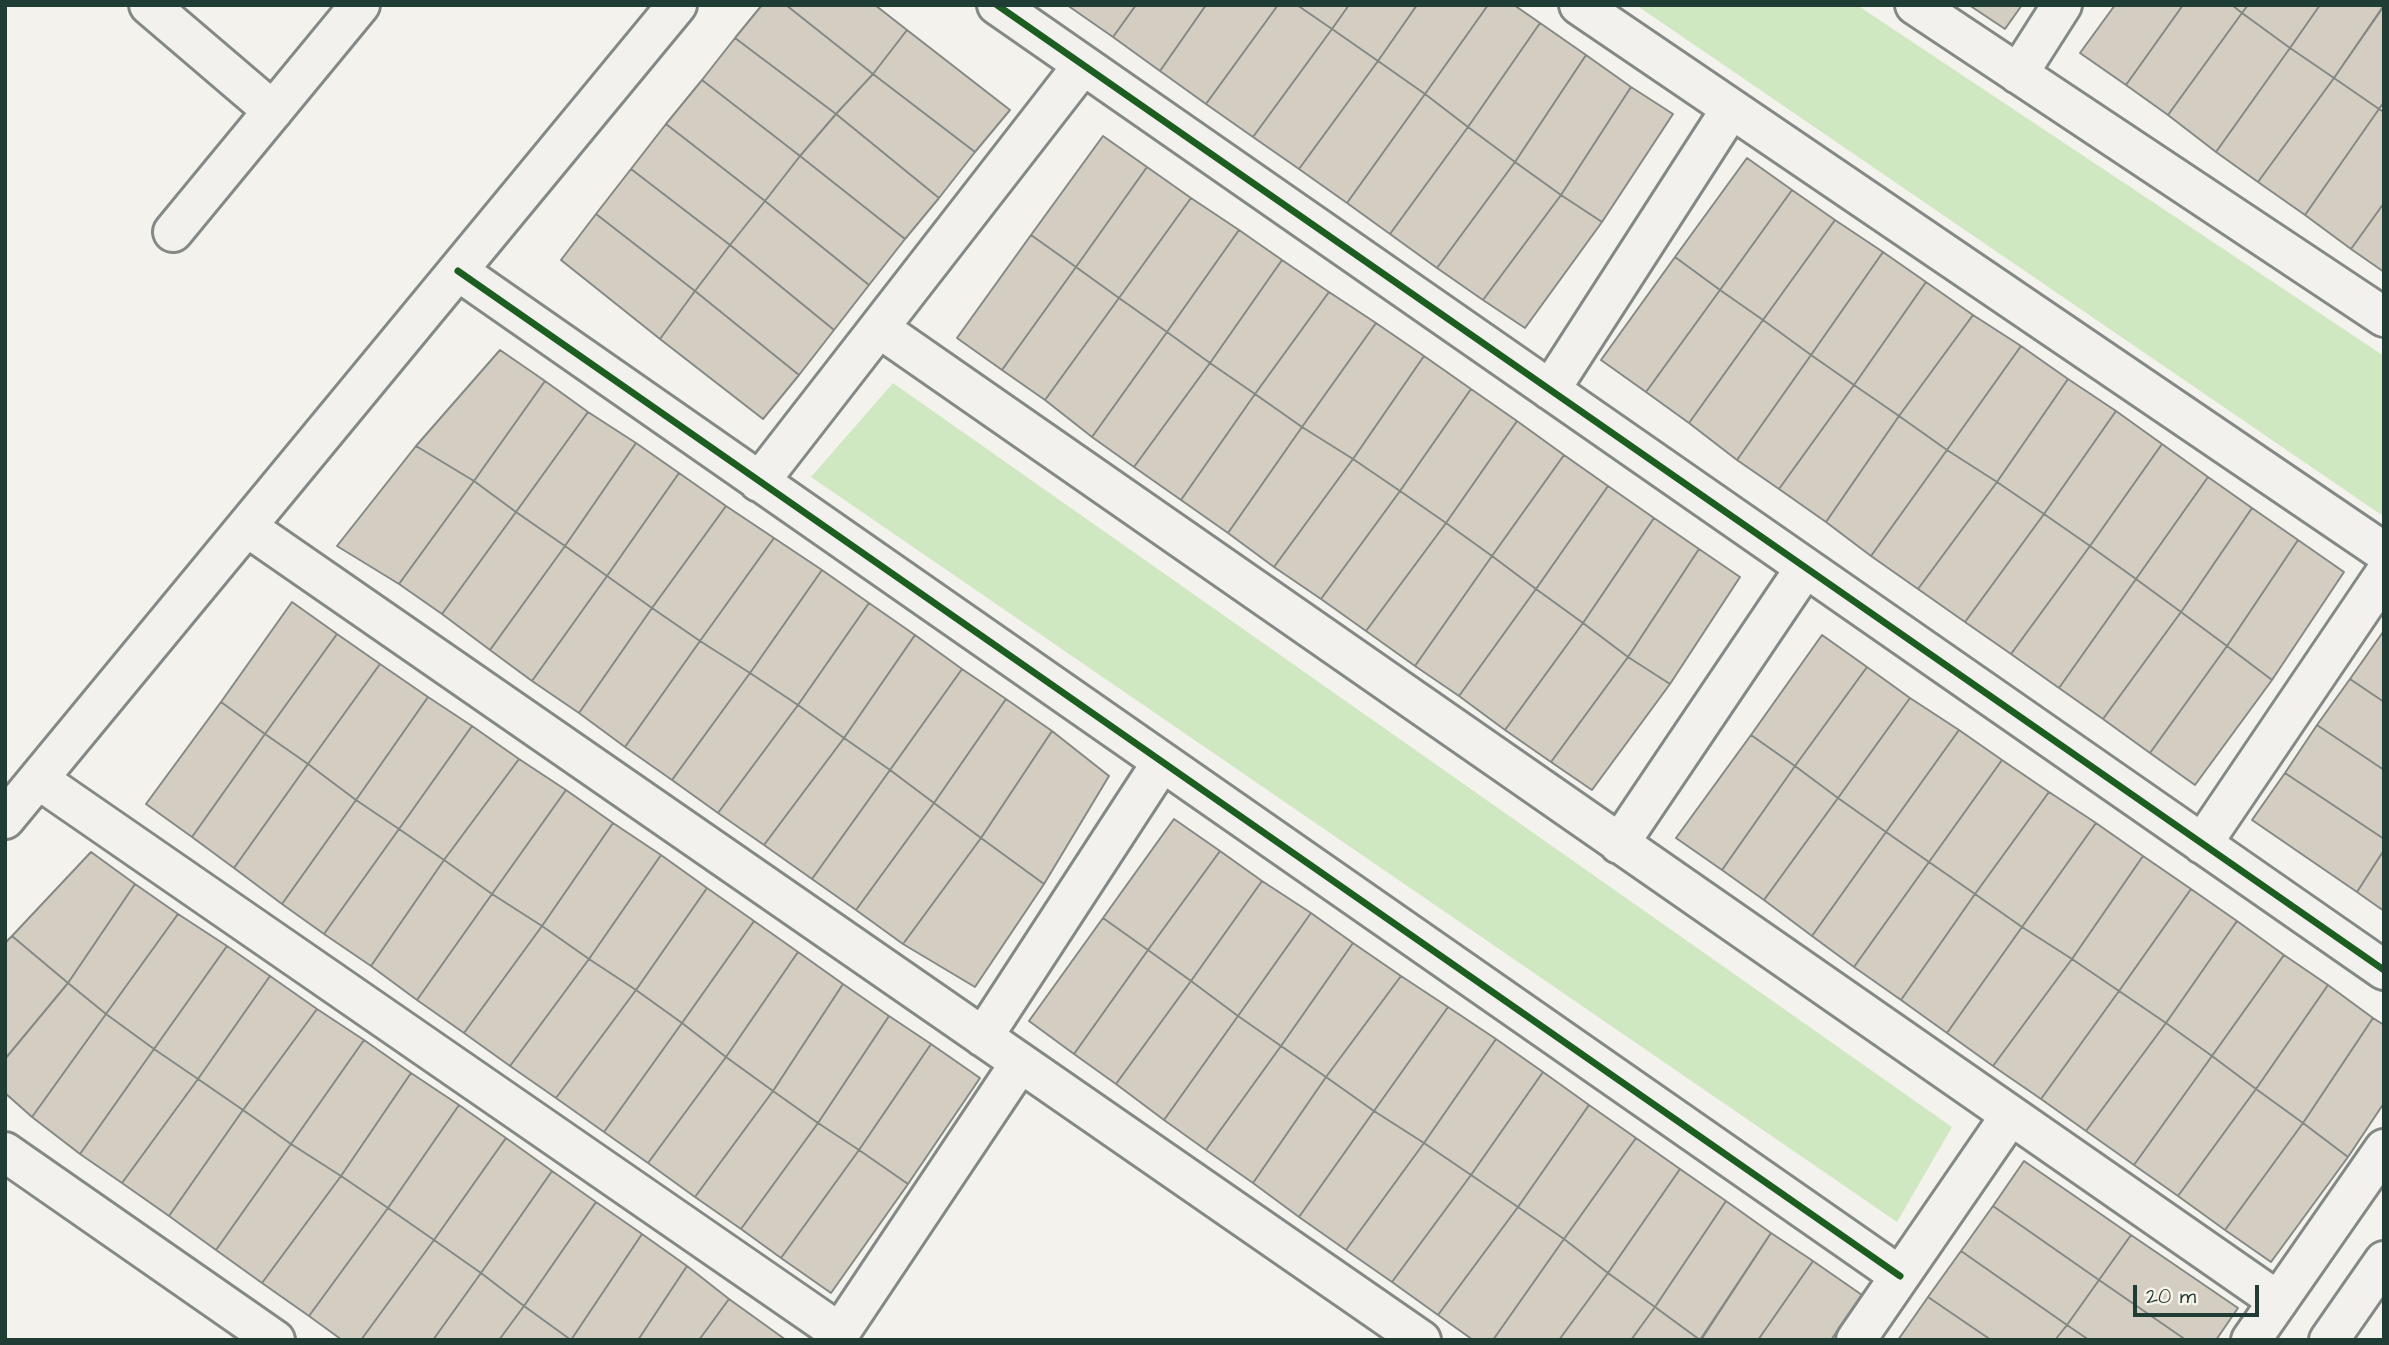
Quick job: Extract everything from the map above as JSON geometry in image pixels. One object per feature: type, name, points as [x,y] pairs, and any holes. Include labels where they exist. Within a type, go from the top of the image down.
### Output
[{"type":"street","points":[[149,5],[273,111]]},
{"type":"street","points":[[173,232],[360,5]]},
{"type":"street","points":[[5,819],[677,5]]},
{"type":"street","points":[[997,5],[2384,970]]},
{"type":"street","points":[[1578,5],[2384,552]]},
{"type":"street","points":[[1915,5],[2384,317]]},
{"type":"street","points":[[2018,74],[2062,5]]},
{"type":"street","points":[[759,482],[1083,65]]},
{"type":"street","points":[[1550,390],[1731,109]]},
{"type":"street","points":[[458,271],[1900,1276]]},
{"type":"street","points":[[878,328],[2278,1301]]},
{"type":"street","points":[[247,527],[1421,1340]]},
{"type":"street","points":[[1619,844],[1805,568]]},
{"type":"street","points":[[2202,844],[2384,575]]},
{"type":"street","points":[[983,1037],[1162,762]]},
{"type":"street","points":[[38,779],[838,1336],[1020,1062]]},
{"type":"street","points":[[1856,1340],[2010,1116]]},
{"type":"street","points":[[2251,1340],[2384,1149]]},
{"type":"street","points":[[5,1152],[275,1340]]},
{"type":"street","points":[[2333,1338],[2384,1261]]},
{"type":"green space","points":[[1636,5],[1857,5],[2384,356],[2383,516]]},
{"type":"green space","points":[[893,383],[1952,1127],[1897,1222],[811,477]]},
{"type":"building","points":[[762,5],[786,5],[873,74],[836,114],[735,38]]},
{"type":"building","points":[[786,5],[875,5],[907,30],[873,74]]},
{"type":"building","points":[[1067,5],[1136,5],[1113,37]]},
{"type":"building","points":[[1136,5],[1206,5],[1160,71],[1113,37]]},
{"type":"building","points":[[1206,5],[1278,5],[1206,104],[1160,71]]},
{"type":"building","points":[[1278,5],[1297,5],[1332,29],[1253,137],[1206,104]]},
{"type":"building","points":[[1297,5],[1349,5],[1332,29]]},
{"type":"building","points":[[1349,5],[1417,5],[1378,61],[1332,29]]},
{"type":"building","points":[[1417,5],[1488,5],[1425,94],[1378,61]]},
{"type":"building","points":[[1488,5],[1514,5],[1540,23],[1468,127],[1425,94]]},
{"type":"building","points":[[1969,5],[2022,5],[2005,29]]},
{"type":"building","points":[[2115,5],[2183,5],[2126,85],[2080,53]]},
{"type":"building","points":[[2183,5],[2232,5],[2242,13],[2168,115],[2126,85]]},
{"type":"building","points":[[2232,5],[2248,5],[2242,13]]},
{"type":"building","points":[[2248,5],[2320,5],[2290,48],[2242,13]]},
{"type":"building","points":[[2320,5],[2384,5],[2334,78],[2290,48]]},
{"type":"building","points":[[2384,6],[2384,102],[2379,109],[2334,78]]},
{"type":"building","points":[[2242,13],[2290,48],[2216,152],[2168,115]]},
{"type":"building","points":[[1540,23],[1586,55],[1515,162],[1468,127]]},
{"type":"building","points":[[1332,29],[1378,61],[1299,169],[1253,137]]},
{"type":"building","points":[[907,30],[1010,110],[975,152],[873,74]]},
{"type":"building","points":[[735,38],[836,114],[800,156],[702,80]]},
{"type":"building","points":[[2290,48],[2334,78],[2258,182],[2216,152]]},
{"type":"building","points":[[1586,55],[1631,87],[1561,195],[1515,162]]},
{"type":"building","points":[[1378,61],[1425,94],[1347,203],[1299,169]]},
{"type":"building","points":[[873,74],[975,152],[939,198],[836,114]]},
{"type":"building","points":[[2334,78],[2379,109],[2305,215],[2258,182]]},
{"type":"building","points":[[702,80],[800,156],[765,201],[666,124]]},
{"type":"building","points":[[1631,87],[1673,114],[1602,222],[1561,195]]},
{"type":"building","points":[[1425,94],[1468,127],[1390,234],[1347,203]]},
{"type":"building","points":[[2379,109],[2384,112],[2384,203],[2351,249],[2305,215]]},
{"type":"building","points":[[836,114],[939,198],[905,239],[800,156]]},
{"type":"building","points":[[666,124],[765,201],[730,245],[631,169]]},
{"type":"building","points":[[1468,127],[1515,162],[1437,268],[1390,234]]},
{"type":"building","points":[[1103,136],[1147,167],[1076,267],[1031,235]]},
{"type":"building","points":[[800,156],[905,239],[869,285],[765,201]]},
{"type":"building","points":[[1747,158],[1792,190],[1720,290],[1675,257]]},
{"type":"building","points":[[1515,162],[1561,195],[1483,300],[1437,268]]},
{"type":"building","points":[[1147,167],[1191,198],[1119,298],[1076,267]]},
{"type":"building","points":[[631,169],[730,245],[695,291],[596,214]]},
{"type":"building","points":[[1792,190],[1835,220],[1763,320],[1720,290]]},
{"type":"building","points":[[1561,195],[1602,222],[1525,328],[1483,300]]},
{"type":"building","points":[[1191,198],[1239,230],[1167,332],[1119,298]]},
{"type":"building","points":[[765,201],[869,285],[834,330],[730,245]]},
{"type":"building","points":[[2384,203],[2384,272],[2351,249]]},
{"type":"building","points":[[596,214],[695,291],[660,339],[561,260]]},
{"type":"building","points":[[1835,220],[1883,252],[1811,355],[1763,320]]},
{"type":"building","points":[[1239,230],[1282,260],[1210,363],[1167,332]]},
{"type":"building","points":[[1031,235],[1076,267],[1002,370],[957,338]]},
{"type":"building","points":[[730,245],[834,330],[799,375],[695,291]]},
{"type":"building","points":[[1883,252],[1926,282],[1854,385],[1811,355]]},
{"type":"building","points":[[1675,257],[1720,290],[1646,392],[1601,360]]},
{"type":"building","points":[[1282,260],[1329,292],[1255,394],[1210,363]]},
{"type":"building","points":[[1076,267],[1119,298],[1045,400],[1002,370]]},
{"type":"building","points":[[1926,282],[1973,315],[1899,416],[1854,385]]},
{"type":"building","points":[[1720,290],[1763,320],[1689,423],[1646,392]]},
{"type":"building","points":[[695,291],[799,375],[763,419],[660,339]]},
{"type":"building","points":[[1329,292],[1376,323],[1302,427],[1255,394]]},
{"type":"building","points":[[1119,298],[1167,332],[1092,437],[1045,400]]},
{"type":"building","points":[[1973,315],[2021,346],[1947,450],[1899,416]]},
{"type":"building","points":[[1763,320],[1811,355],[1737,460],[1689,423]]},
{"type":"building","points":[[1376,323],[1424,356],[1353,459],[1302,427]]},
{"type":"building","points":[[1167,332],[1210,363],[1134,467],[1092,437]]},
{"type":"building","points":[[2021,346],[2068,379],[1997,482],[1947,450]]},
{"type":"building","points":[[500,350],[545,381],[474,481],[416,446]]},
{"type":"building","points":[[1811,355],[1854,385],[1779,489],[1737,460]]},
{"type":"building","points":[[1424,356],[1471,389],[1400,491],[1353,459]]},
{"type":"building","points":[[1210,363],[1255,394],[1181,500],[1134,467]]},
{"type":"building","points":[[2068,379],[2116,411],[2044,514],[1997,482]]},
{"type":"building","points":[[545,381],[588,412],[516,512],[474,481]]},
{"type":"building","points":[[1854,385],[1899,416],[1826,522],[1779,489]]},
{"type":"building","points":[[1471,389],[1517,421],[1446,523],[1400,491]]},
{"type":"building","points":[[1255,394],[1302,427],[1228,533],[1181,500]]},
{"type":"building","points":[[2116,411],[2162,444],[2090,546],[2044,514]]},
{"type":"building","points":[[588,412],[636,443],[565,546],[516,512]]},
{"type":"building","points":[[1899,416],[1947,450],[1871,556],[1826,522]]},
{"type":"building","points":[[1517,421],[1564,455],[1492,556],[1446,523]]},
{"type":"building","points":[[1302,427],[1353,459],[1274,567],[1228,533]]},
{"type":"building","points":[[636,443],[679,473],[607,576],[565,546]]},
{"type":"building","points":[[2162,444],[2208,477],[2136,579],[2090,546]]},
{"type":"building","points":[[416,446],[474,481],[399,584],[337,546]]},
{"type":"building","points":[[1947,450],[1997,482],[1918,589],[1871,556]]},
{"type":"building","points":[[1564,455],[1608,486],[1536,589],[1492,556]]},
{"type":"building","points":[[1353,459],[1400,491],[1321,599],[1274,567]]},
{"type":"building","points":[[679,473],[726,506],[652,608],[607,576]]},
{"type":"building","points":[[2208,477],[2252,508],[2181,612],[2136,579]]},
{"type":"building","points":[[474,481],[516,512],[442,614],[399,584]]},
{"type":"building","points":[[1997,482],[2044,514],[1965,622],[1918,589]]},
{"type":"building","points":[[1608,486],[1654,518],[1583,623],[1536,589]]},
{"type":"building","points":[[1400,491],[1446,523],[1366,631],[1321,599]]},
{"type":"building","points":[[726,506],[774,538],[700,641],[652,608]]},
{"type":"building","points":[[2252,508],[2298,540],[2227,646],[2181,612]]},
{"type":"building","points":[[516,512],[565,546],[490,650],[442,614]]},
{"type":"building","points":[[2044,514],[2090,546],[2011,654],[1965,622]]},
{"type":"building","points":[[1654,518],[1699,549],[1628,657],[1583,623]]},
{"type":"building","points":[[1446,523],[1492,556],[1415,666],[1366,631]]},
{"type":"building","points":[[774,538],[822,570],[750,673],[700,641]]},
{"type":"building","points":[[2298,540],[2344,572],[2272,680],[2227,646]]},
{"type":"building","points":[[565,546],[607,576],[532,681],[490,650]]},
{"type":"building","points":[[2090,546],[2136,579],[2059,688],[2011,654]]},
{"type":"building","points":[[1699,549],[1740,577],[1670,684],[1628,657]]},
{"type":"building","points":[[1492,556],[1536,589],[1459,696],[1415,666]]},
{"type":"building","points":[[822,570],[869,603],[798,705],[750,673]]},
{"type":"building","points":[[607,576],[652,608],[579,713],[532,681]]},
{"type":"building","points":[[2136,579],[2181,612],[2103,719],[2059,688]]},
{"type":"building","points":[[1536,589],[1583,623],[1505,730],[1459,696]]},
{"type":"building","points":[[292,602],[337,634],[265,734],[221,702]]},
{"type":"building","points":[[869,603],[915,635],[844,738],[798,705]]},
{"type":"building","points":[[652,608],[700,641],[625,747],[579,713]]},
{"type":"building","points":[[2181,612],[2227,646],[2150,753],[2103,719]]},
{"type":"building","points":[[1583,623],[1628,657],[1551,762],[1505,730]]},
{"type":"building","points":[[2384,632],[2384,702],[2350,679]]},
{"type":"building","points":[[337,634],[380,664],[308,764],[265,734]]},
{"type":"building","points":[[915,635],[962,669],[890,770],[844,738]]},
{"type":"building","points":[[1822,635],[1867,667],[1795,766],[1751,735]]},
{"type":"building","points":[[700,641],[750,673],[672,780],[625,747]]},
{"type":"building","points":[[2227,646],[2272,680],[2195,785],[2150,753]]},
{"type":"building","points":[[1628,657],[1670,684],[1592,790],[1551,762]]},
{"type":"building","points":[[380,664],[428,697],[356,800],[308,764]]},
{"type":"building","points":[[1867,667],[1910,698],[1838,798],[1795,766]]},
{"type":"building","points":[[962,669],[1006,699],[934,803],[890,770]]},
{"type":"building","points":[[750,673],[798,705],[718,813],[672,780]]},
{"type":"building","points":[[2350,679],[2384,702],[2384,770],[2317,725]]},
{"type":"building","points":[[428,697],[472,726],[399,829],[356,800]]},
{"type":"building","points":[[1910,698],[1959,730],[1886,832],[1838,798]]},
{"type":"building","points":[[1006,699],[1052,731],[981,838],[934,803]]},
{"type":"building","points":[[221,702],[265,734],[192,837],[146,804]]},
{"type":"building","points":[[798,705],[844,738],[764,845],[718,813]]},
{"type":"building","points":[[2317,725],[2384,770],[2384,839],[2285,773]]},
{"type":"building","points":[[472,726],[519,759],[444,860],[399,829]]},
{"type":"building","points":[[1959,730],[2002,760],[1929,862],[1886,832]]},
{"type":"building","points":[[1052,731],[1109,776],[1044,884],[981,838]]},
{"type":"building","points":[[265,734],[308,764],[234,868],[192,837]]},
{"type":"building","points":[[1751,735],[1795,766],[1722,870],[1676,838]]},
{"type":"building","points":[[844,738],[890,770],[812,879],[764,845]]},
{"type":"building","points":[[519,759],[566,790],[492,894],[444,860]]},
{"type":"building","points":[[2002,760],[2049,792],[1975,894],[1929,862]]},
{"type":"building","points":[[308,764],[356,800],[282,904],[234,868]]},
{"type":"building","points":[[1795,766],[1838,798],[1764,900],[1722,870]]},
{"type":"building","points":[[890,770],[934,803],[856,910],[812,879]]},
{"type":"building","points":[[2285,773],[2384,839],[2384,850],[2357,892],[2252,820]]},
{"type":"building","points":[[566,790],[613,823],[542,926],[492,894]]},
{"type":"building","points":[[2049,792],[2096,823],[2022,927],[1975,894]]},
{"type":"building","points":[[1838,798],[1886,832],[1812,936],[1764,900]]},
{"type":"building","points":[[356,800],[399,829],[324,934],[282,904]]},
{"type":"building","points":[[934,803],[981,838],[903,944],[856,910]]},
{"type":"building","points":[[1174,819],[1220,851],[1148,950],[1103,918]]},
{"type":"building","points":[[613,823],[661,855],[589,959],[542,926]]},
{"type":"building","points":[[2096,823],[2143,856],[2072,959],[2022,927]]},
{"type":"building","points":[[399,829],[444,860],[371,966],[324,934]]},
{"type":"building","points":[[1886,832],[1929,862],[1854,967],[1812,936]]},
{"type":"building","points":[[981,838],[1044,884],[975,987],[903,944]]},
{"type":"building","points":[[2384,850],[2384,911],[2357,892]]},
{"type":"building","points":[[1220,851],[1262,881],[1191,981],[1148,950]]},
{"type":"building","points":[[91,852],[135,884],[68,983],[12,936]]},
{"type":"building","points":[[661,855],[707,888],[636,990],[589,959]]},
{"type":"building","points":[[2143,856],[2191,889],[2119,991],[2072,959]]},
{"type":"building","points":[[444,860],[492,894],[417,1000],[371,966]]},
{"type":"building","points":[[1929,862],[1975,894],[1901,1000],[1854,967]]},
{"type":"building","points":[[1262,881],[1311,913],[1238,1016],[1191,981]]},
{"type":"building","points":[[135,884],[178,914],[106,1014],[68,983]]},
{"type":"building","points":[[707,888],[754,921],[682,1023],[636,990]]},
{"type":"building","points":[[2191,889],[2237,921],[2166,1023],[2119,991]]},
{"type":"building","points":[[492,894],[542,926],[464,1033],[417,1000]]},
{"type":"building","points":[[1975,894],[2022,927],[1947,1033],[1901,1000]]},
{"type":"building","points":[[1311,913],[1353,943],[1281,1046],[1238,1016]]},
{"type":"building","points":[[178,914],[227,946],[154,1049],[106,1014]]},
{"type":"building","points":[[1103,918],[1148,950],[1074,1054],[1029,1021]]},
{"type":"building","points":[[754,921],[798,952],[726,1057],[682,1023]]},
{"type":"building","points":[[2237,921],[2284,955],[2212,1056],[2166,1023]]},
{"type":"building","points":[[542,926],[589,959],[510,1066],[464,1033]]},
{"type":"building","points":[[2022,927],[2072,959],[1993,1066],[1947,1033]]},
{"type":"building","points":[[12,936],[68,983],[5,1059],[5,943]]},
{"type":"building","points":[[1353,943],[1401,976],[1326,1077],[1281,1046]]},
{"type":"building","points":[[227,946],[270,976],[198,1079],[154,1049]]},
{"type":"building","points":[[1148,950],[1191,981],[1116,1084],[1074,1054]]},
{"type":"building","points":[[798,952],[843,984],[773,1091],[726,1057]]},
{"type":"building","points":[[2284,955],[2328,985],[2256,1089],[2212,1056]]},
{"type":"building","points":[[589,959],[636,990],[556,1098],[510,1066]]},
{"type":"building","points":[[2072,959],[2119,991],[2041,1099],[1993,1066]]},
{"type":"building","points":[[270,976],[317,1009],[243,1110],[198,1079]]},
{"type":"building","points":[[1401,976],[1448,1007],[1374,1111],[1326,1077]]},
{"type":"building","points":[[1191,981],[1238,1016],[1164,1120],[1116,1084]]},
{"type":"building","points":[[68,983],[106,1014],[32,1117],[5,1093],[5,1059]]},
{"type":"building","points":[[843,984],[889,1016],[818,1123],[773,1091]]},
{"type":"building","points":[[2328,985],[2373,1018],[2303,1123],[2256,1089]]},
{"type":"building","points":[[636,990],[682,1023],[604,1132],[556,1098]]},
{"type":"building","points":[[2119,991],[2166,1023],[2086,1131],[2041,1099]]},
{"type":"building","points":[[1448,1007],[1496,1039],[1424,1143],[1374,1111]]},
{"type":"building","points":[[317,1009],[364,1040],[291,1144],[243,1110]]},
{"type":"building","points":[[106,1014],[154,1049],[80,1154],[32,1117]]},
{"type":"building","points":[[889,1016],[931,1044],[859,1150],[818,1123]]},
{"type":"building","points":[[1238,1016],[1281,1046],[1206,1150],[1164,1120]]},
{"type":"building","points":[[2373,1018],[2384,1025],[2384,1103],[2348,1157],[2303,1123]]},
{"type":"building","points":[[682,1023],[726,1057],[648,1163],[604,1132]]},
{"type":"building","points":[[2166,1023],[2212,1056],[2134,1165],[2086,1131]]},
{"type":"building","points":[[1496,1039],[1543,1072],[1471,1175],[1424,1143]]},
{"type":"building","points":[[364,1040],[411,1073],[341,1176],[291,1144]]},
{"type":"building","points":[[931,1044],[980,1078],[908,1184],[859,1150]]},
{"type":"building","points":[[1281,1046],[1326,1077],[1253,1183],[1206,1150]]},
{"type":"building","points":[[154,1049],[198,1079],[122,1183],[80,1154]]},
{"type":"building","points":[[2212,1056],[2256,1089],[2178,1196],[2134,1165]]},
{"type":"building","points":[[726,1057],[773,1091],[695,1197],[648,1163]]},
{"type":"building","points":[[1543,1072],[1589,1105],[1518,1207],[1471,1175]]},
{"type":"building","points":[[411,1073],[459,1105],[388,1208],[341,1176]]},
{"type":"building","points":[[1326,1077],[1374,1111],[1299,1217],[1253,1183]]},
{"type":"building","points":[[198,1079],[243,1110],[169,1216],[122,1183]]},
{"type":"building","points":[[2256,1089],[2303,1123],[2225,1230],[2178,1196]]},
{"type":"building","points":[[773,1091],[818,1123],[741,1229],[695,1197]]},
{"type":"building","points":[[459,1105],[506,1138],[434,1240],[388,1208]]},
{"type":"building","points":[[1589,1105],[1636,1138],[1564,1239],[1518,1207]]},
{"type":"building","points":[[243,1110],[291,1144],[216,1250],[169,1216]]},
{"type":"building","points":[[1374,1111],[1424,1143],[1346,1250],[1299,1217]]},
{"type":"building","points":[[818,1123],[859,1150],[781,1258],[741,1229]]},
{"type":"building","points":[[2303,1123],[2348,1157],[2271,1262],[2225,1230]]},
{"type":"building","points":[[506,1138],[552,1171],[481,1273],[434,1240]]},
{"type":"building","points":[[1636,1138],[1680,1169],[1608,1273],[1564,1239]]},
{"type":"building","points":[[1424,1143],[1471,1175],[1392,1282],[1346,1250]]},
{"type":"building","points":[[291,1144],[341,1176],[262,1283],[216,1250]]},
{"type":"building","points":[[859,1150],[908,1184],[831,1293],[781,1258]]},
{"type":"building","points":[[2024,1161],[2131,1235],[2099,1280],[1993,1206]]},
{"type":"building","points":[[1680,1169],[1726,1201],[1655,1307],[1608,1273]]},
{"type":"building","points":[[552,1171],[596,1202],[524,1306],[481,1273]]},
{"type":"building","points":[[1471,1175],[1518,1207],[1438,1315],[1392,1282]]},
{"type":"building","points":[[341,1176],[388,1208],[309,1316],[262,1283]]},
{"type":"building","points":[[1726,1201],[1771,1233],[1700,1340],[1655,1307]]},
{"type":"building","points":[[596,1202],[642,1234],[571,1340],[524,1306]]},
{"type":"building","points":[[1993,1206],[2099,1280],[2067,1325],[1961,1251]]},
{"type":"building","points":[[1518,1207],[1564,1239],[1493,1340],[1473,1340],[1438,1315]]},
{"type":"building","points":[[388,1208],[434,1240],[361,1340],[342,1340],[309,1316]]},
{"type":"building","points":[[1771,1233],[1813,1261],[1758,1340],[1701,1340]]},
{"type":"building","points":[[642,1234],[687,1266],[638,1340],[571,1340]]},
{"type":"building","points":[[2131,1235],[2238,1308],[2216,1340],[2186,1340],[2099,1280]]},
{"type":"building","points":[[1564,1239],[1608,1273],[1559,1340],[1493,1340]]},
{"type":"building","points":[[434,1240],[481,1273],[433,1340],[361,1340]]},
{"type":"building","points":[[1961,1251],[2067,1325],[2055,1340],[1991,1340],[1928,1297]]},
{"type":"building","points":[[1813,1261],[1862,1295],[1831,1340],[1758,1340]]},
{"type":"building","points":[[687,1266],[729,1299],[699,1340],[638,1340]]},
{"type":"building","points":[[481,1273],[524,1306],[499,1340],[433,1340]]},
{"type":"building","points":[[1608,1273],[1655,1307],[1631,1340],[1559,1340]]},
{"type":"building","points":[[2099,1280],[2186,1340],[2089,1340],[2067,1325]]},
{"type":"building","points":[[1928,1297],[1991,1340],[1898,1340]]},
{"type":"building","points":[[729,1299],[786,1340],[699,1340]]},
{"type":"building","points":[[524,1306],[571,1340],[499,1340]]},
{"type":"building","points":[[1655,1307],[1700,1340],[1631,1340]]},
{"type":"building","points":[[2067,1325],[2089,1340],[2055,1340]]},
{"type":"cycle path","points":[[997,5],[2384,970]]},
{"type":"cycle path","points":[[458,271],[1900,1276]]}]
